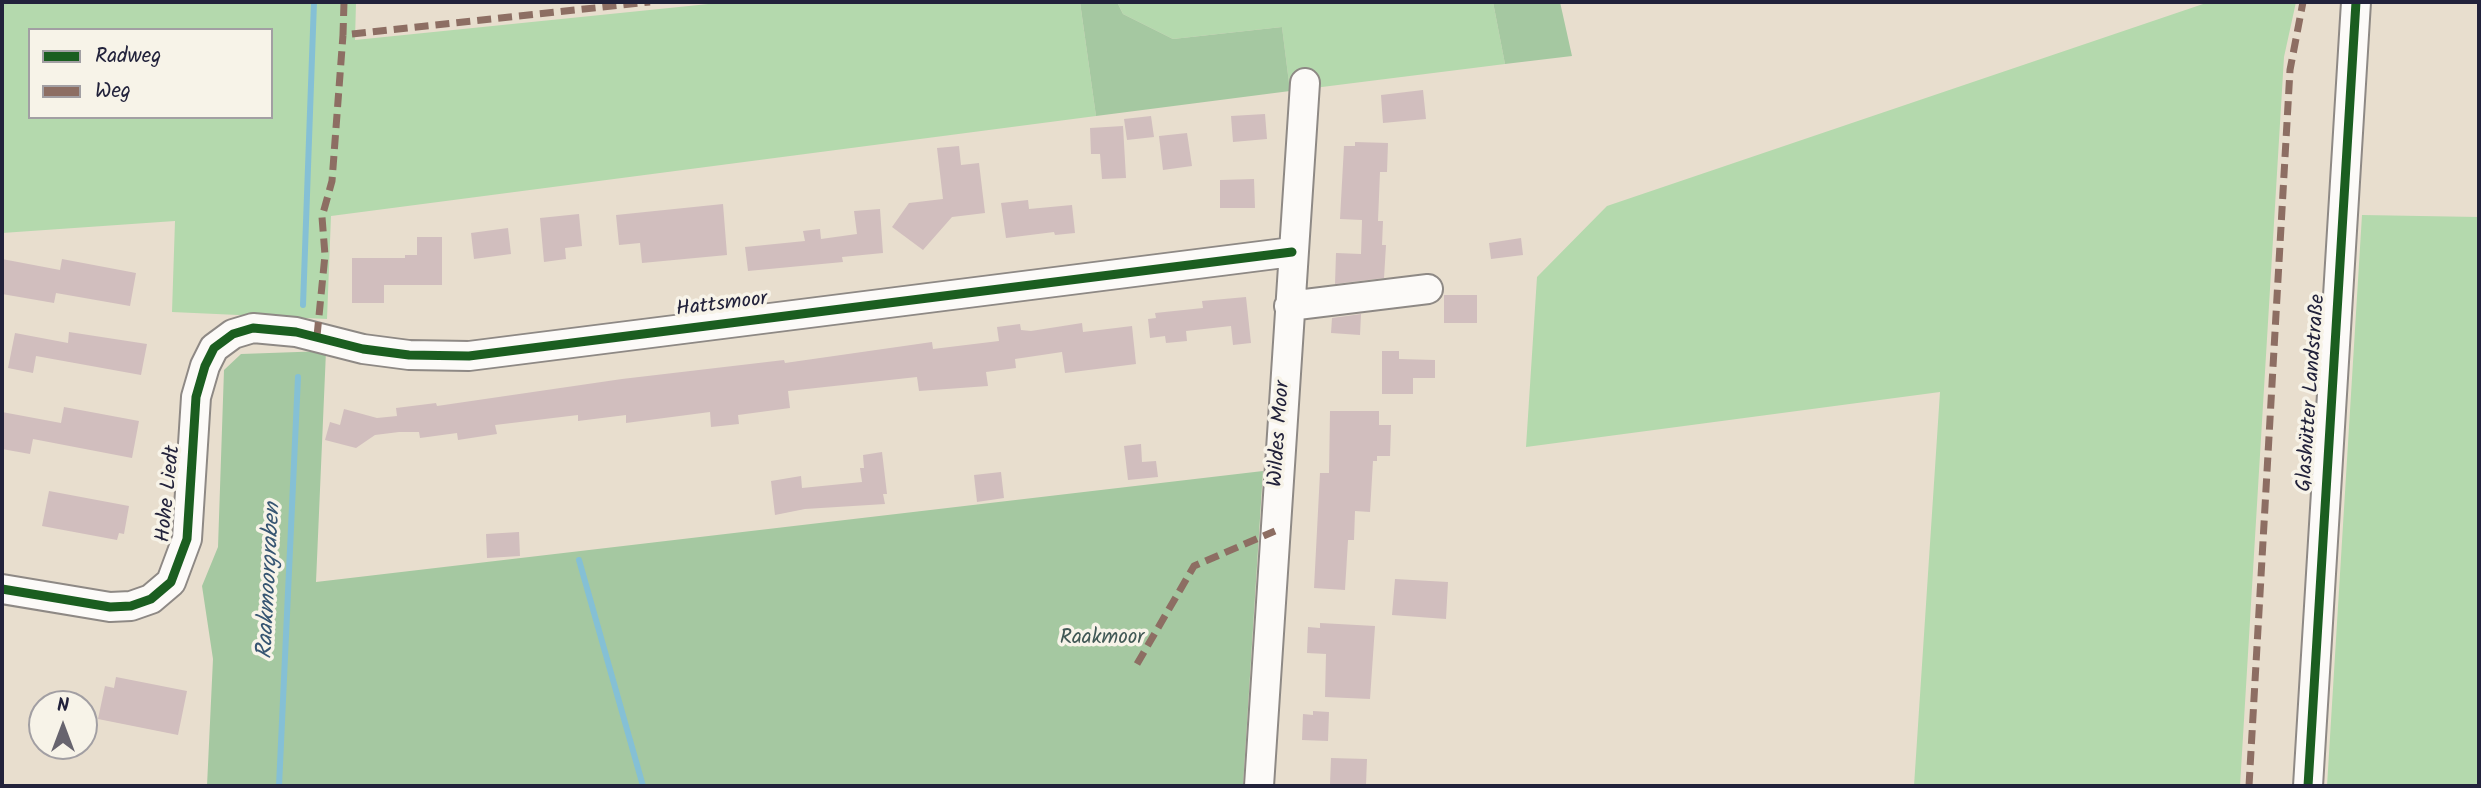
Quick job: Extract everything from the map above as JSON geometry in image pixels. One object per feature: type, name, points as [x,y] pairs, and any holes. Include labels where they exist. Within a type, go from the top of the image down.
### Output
[{"type":"street","name":"Glashütter Landstraße","points":[[2308,786],[2356,2]]},
{"type":"street","name":"Wildes Moor","points":[[1259,786],[1305,83]]},
{"type":"street","name":"Hattsmoor","points":[[197,397],[205,366],[214,348],[233,334],[253,328],[296,332],[363,349],[409,355],[469,356],[1292,251]]},
{"type":"street","points":[[1289,306],[1428,289]]},
{"type":"street","name":"Hohe Liedt","points":[[2,589],[110,607],[131,606],[151,598],[171,582],[187,539],[197,397]]},
{"type":"green space","points":[[2,2],[356,2],[355,40],[728,2],[1080,2],[1096,116],[331,216],[327,319],[172,312],[175,221],[2,233]]},
{"type":"green space","points":[[1080,2],[1117,2],[1123,14],[1173,39],[1282,27],[1290,91],[1096,116]]},
{"type":"green space","points":[[1117,2],[1493,2],[1505,64],[1290,91],[1282,27],[1173,39],[1123,14]]},
{"type":"green space","points":[[1493,2],[1560,2],[1572,56],[1505,64]]},
{"type":"green space","points":[[2209,2],[2296,2],[2284,57],[2240,786],[1914,786],[1940,392],[1526,447],[1537,277],[1607,206]]},
{"type":"green space","points":[[2362,215],[2479,217],[2479,786],[2327,786]]},
{"type":"green space","name":"Raakmoor","points":[[326,351],[316,582],[1263,471],[1243,786],[207,786],[213,659],[202,586],[218,547],[224,370],[241,354]]},
{"type":"building","points":[[1423,90],[1426,119],[1383,123],[1381,95]]},
{"type":"building","points":[[1265,114],[1267,139],[1233,142],[1231,116]]},
{"type":"building","points":[[1151,116],[1154,137],[1127,140],[1124,119]]},
{"type":"building","points":[[1123,126],[1126,178],[1102,179],[1100,154],[1091,154],[1090,128]]},
{"type":"building","points":[[1187,133],[1192,166],[1163,170],[1159,136]]},
{"type":"building","points":[[1355,142],[1388,143],[1387,172],[1380,172],[1378,221],[1383,221],[1382,245],[1386,245],[1384,278],[1335,284],[1336,253],[1361,254],[1362,220],[1340,219],[1344,146],[1355,146]]},
{"type":"building","points":[[959,146],[961,165],[979,163],[985,213],[952,217],[923,250],[892,227],[909,203],[943,199],[937,148]]},
{"type":"building","points":[[1254,179],[1255,208],[1220,208],[1220,180]]},
{"type":"building","points":[[1028,200],[1029,209],[1072,205],[1075,233],[1055,235],[1054,232],[1006,238],[1001,203]]},
{"type":"building","points":[[723,204],[727,255],[642,263],[640,243],[619,245],[616,215]]},
{"type":"building","points":[[880,209],[883,253],[842,257],[843,262],[748,271],[745,247],[805,241],[803,231],[820,229],[821,239],[857,234],[854,211]]},
{"type":"building","points":[[579,214],[582,246],[565,248],[566,259],[544,262],[540,218]]},
{"type":"building","points":[[508,228],[511,254],[474,259],[471,233]]},
{"type":"building","points":[[417,237],[442,237],[442,285],[384,285],[384,303],[352,303],[352,258],[405,258],[405,255],[417,255]]},
{"type":"building","points":[[1521,238],[1523,255],[1491,259],[1489,243]]},
{"type":"building","points":[[2,259],[60,270],[62,259],[136,273],[130,306],[56,293],[54,303],[2,294]]},
{"type":"building","points":[[1444,295],[1477,295],[1477,323],[1444,323]]},
{"type":"building","points":[[1246,297],[1251,343],[1233,345],[1231,326],[1186,331],[1187,341],[1166,343],[1165,336],[1150,338],[1148,319],[1156,318],[1155,313],[1203,308],[1202,301]]},
{"type":"building","points":[[1361,314],[1360,335],[1331,333],[1332,318]]},
{"type":"building","points":[[1082,323],[1083,332],[1132,326],[1136,364],[1065,373],[1062,352],[1015,359],[1016,368],[986,372],[988,386],[919,391],[917,377],[788,391],[790,408],[738,415],[739,424],[711,427],[710,412],[626,423],[626,415],[578,421],[578,415],[495,425],[497,434],[458,440],[457,433],[420,438],[419,432],[399,432],[375,435],[356,448],[325,440],[330,422],[340,425],[344,409],[377,418],[397,416],[396,408],[436,403],[437,406],[622,379],[784,360],[785,363],[932,342],[933,349],[999,341],[997,327],[1020,324],[1021,330],[1031,331]]},
{"type":"building","points":[[69,332],[147,344],[141,375],[36,356],[33,373],[8,368],[15,333],[68,343]]},
{"type":"building","points":[[1382,351],[1399,351],[1399,359],[1435,360],[1435,378],[1413,378],[1413,394],[1382,394]]},
{"type":"building","points":[[64,407],[139,421],[132,458],[33,439],[30,454],[2,449],[2,412],[61,423]]},
{"type":"building","points":[[1330,411],[1379,411],[1379,425],[1391,425],[1390,456],[1377,456],[1377,461],[1373,461],[1370,512],[1355,511],[1354,540],[1348,540],[1345,590],[1314,588],[1320,473],[1329,473]]},
{"type":"building","points":[[1141,444],[1142,462],[1156,461],[1158,477],[1128,480],[1124,446]]},
{"type":"building","points":[[882,452],[887,494],[883,494],[885,504],[805,509],[775,515],[771,481],[801,476],[802,488],[862,482],[860,468],[864,468],[863,455]]},
{"type":"building","points":[[1001,472],[1004,498],[977,502],[974,475]]},
{"type":"building","points":[[49,491],[129,506],[124,534],[119,533],[117,540],[42,526]]},
{"type":"building","points":[[519,532],[520,556],[487,558],[486,534]]},
{"type":"building","points":[[1395,579],[1448,582],[1446,619],[1392,615]]},
{"type":"building","points":[[1320,623],[1375,626],[1370,699],[1325,697],[1326,654],[1307,653],[1308,627],[1320,628]]},
{"type":"building","points":[[116,677],[187,691],[178,735],[98,719],[105,686],[114,688]]},
{"type":"building","points":[[1313,711],[1329,712],[1328,741],[1302,740],[1303,714],[1313,715]]},
{"type":"building","points":[[1331,758],[1367,759],[1366,785],[1330,784]]},
{"type":"waterway","name":"Raakmoorgraben","points":[[303,305],[314,2]]},
{"type":"waterway","name":"Raakmoorgraben","points":[[279,786],[298,377]]},
{"type":"waterway","points":[[579,560],[643,786]]},
{"type":"marked path","points":[[344,2],[343,35],[650,2]]},
{"type":"marked path","points":[[2249,786],[2290,70],[2303,2]]},
{"type":"marked path","points":[[317,336],[325,255],[322,217],[332,181],[343,35]]},
{"type":"marked path","points":[[1137,664],[1194,566],[1275,531]]},
{"type":"cycle path","points":[[2308,786],[2356,2]]},
{"type":"cycle path","points":[[2,589],[110,607],[131,606],[151,599],[171,582],[187,539],[196,397],[205,366],[214,348],[233,334],[253,328],[296,332],[363,349],[409,355],[469,356],[1292,252]]}]
